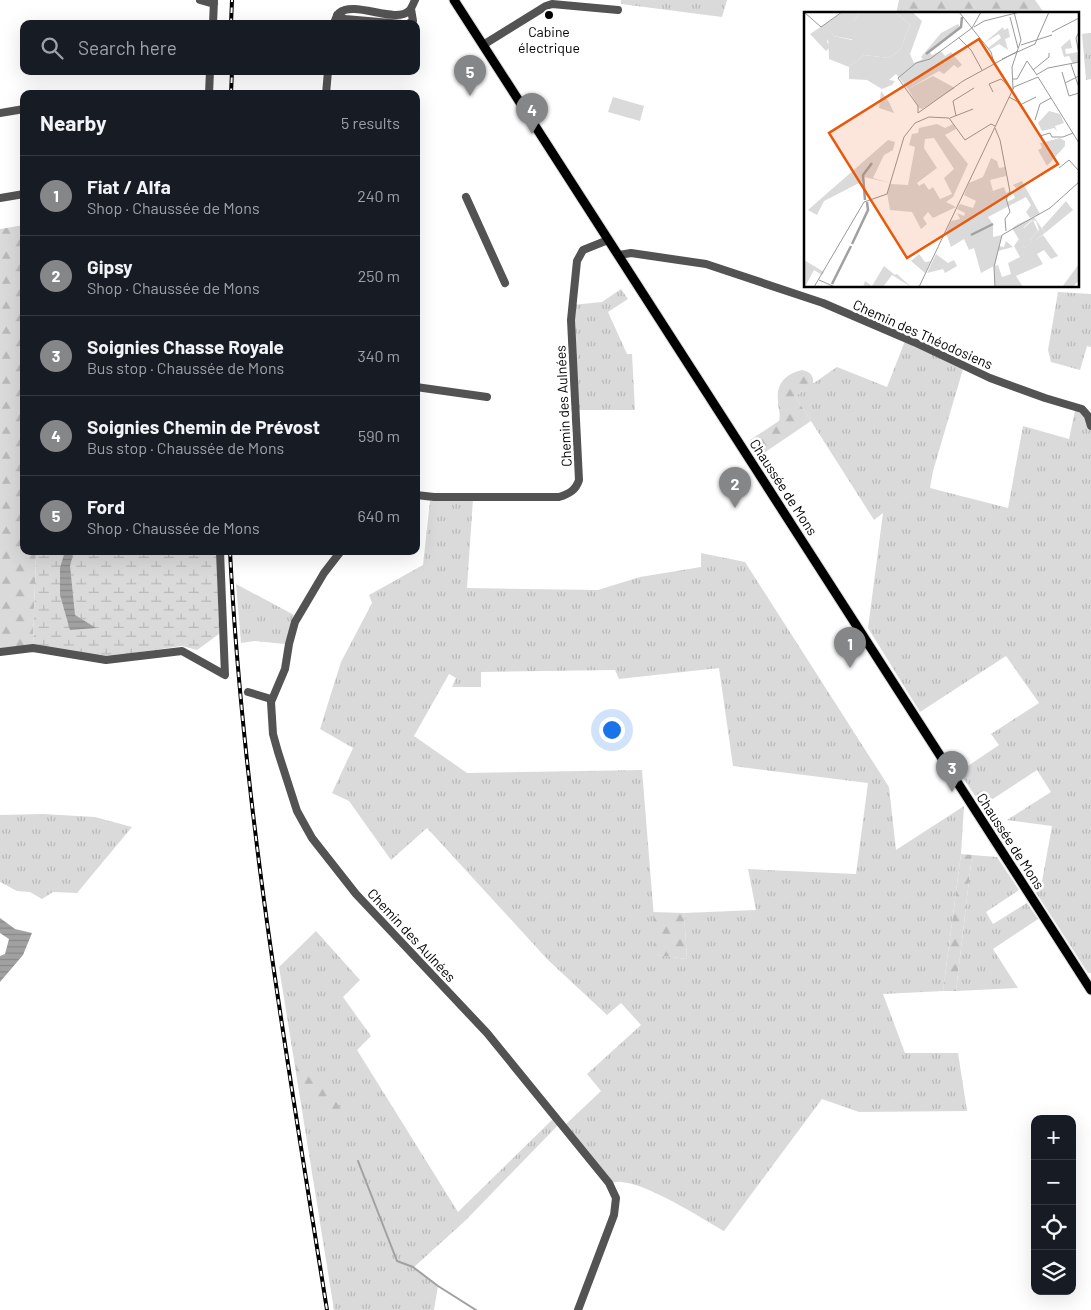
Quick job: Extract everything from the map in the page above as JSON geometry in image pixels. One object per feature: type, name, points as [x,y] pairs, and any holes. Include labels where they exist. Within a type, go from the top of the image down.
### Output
[{"type":"main road","name":"Chaussée de Mons","points":[[454,0],[1091,990]]},
{"type":"street","points":[[200,0],[214,2],[213,20]]},
{"type":"street","points":[[413,20],[411,9],[414,0]]},
{"type":"street","points":[[483,45],[546,6],[573,3],[618,10]]},
{"type":"street","points":[[335,20],[340,11],[350,9],[404,14],[411,9]]},
{"type":"street","points":[[337,15],[345,19],[356,20]]},
{"type":"street","points":[[209,90],[210,75]]},
{"type":"street","points":[[326,90],[328,75]]},
{"type":"street","points":[[0,112],[20,110]]},
{"type":"street","points":[[0,198],[20,195]]},
{"type":"street","points":[[466,197],[505,283]]},
{"type":"street","name":"Chemin des Aulnées","points":[[420,495],[559,497],[570,493],[577,486],[578,470],[571,320],[577,261],[583,250],[608,240]]},
{"type":"street","name":"Chemin des Théodosiens","points":[[619,255],[631,253],[706,264],[823,303],[990,378],[1044,398],[1082,409],[1088,416],[1091,426]]},
{"type":"street","points":[[420,387],[487,397]]},
{"type":"street","points":[[0,652],[33,648],[106,660],[182,652],[225,675],[220,555]]},
{"type":"street","points":[[248,692],[271,699],[285,669],[295,622],[324,573],[337,555]]},
{"type":"street","name":"Chemin des Aulnées","points":[[271,699],[270,706],[278,752],[295,805],[312,838],[356,894],[509,1059],[613,1190],[616,1198],[614,1215],[578,1310]]},
{"type":"green space","points":[[621,0],[727,0],[722,17],[621,4]]},
{"type":"green space","points":[[899,0],[1035,0],[1044,12],[896,12]]},
{"type":"green space","points":[[1091,33],[1091,79],[1086,80],[1082,34]]},
{"type":"green space","points":[[613,97],[644,106],[640,121],[608,112]]},
{"type":"green space","points":[[20,226],[20,555],[36,555],[33,645],[0,650],[0,229]]},
{"type":"green space","points":[[621,289],[628,299],[608,312],[627,354],[632,354],[635,410],[576,410],[572,305],[602,302]]},
{"type":"green space","points":[[1058,292],[1091,294],[1091,347],[1087,346],[1080,370],[1051,362],[1048,350]]},
{"type":"green space","points":[[905,341],[963,369],[933,471],[930,488],[1008,508],[1023,426],[1069,439],[1076,406],[1082,409],[1091,426],[1091,973],[1088,973],[1035,891],[1041,887],[1052,826],[1007,820],[1051,792],[1037,770],[982,806],[959,772],[999,745],[991,734],[1039,703],[1006,656],[920,712],[868,628],[883,513],[874,520],[795,396],[837,367],[887,387]]},
{"type":"green space","points":[[802,370],[811,374],[813,384],[795,396],[811,421],[761,455],[750,440],[779,421],[778,395],[780,384],[791,374]]},
{"type":"green space","points":[[473,499],[467,588],[598,590],[640,577],[701,567],[701,553],[745,562],[889,787],[896,850],[964,806],[961,854],[943,991],[883,994],[905,1053],[958,1053],[967,1111],[859,1112],[822,1099],[724,1231],[674,1202],[645,1189],[620,1182],[609,1183],[564,1126],[601,1091],[587,1074],[641,1025],[621,1003],[607,1015],[548,960],[427,828],[391,860],[349,801],[332,793],[353,748],[320,729],[341,662],[372,603],[369,595],[423,565],[430,501]],"holes":[[[719,668],[733,766],[868,783],[856,874],[748,869],[756,910],[684,913],[687,959],[657,955],[642,770],[467,773],[414,736],[449,674],[456,678],[452,687],[481,687],[481,672],[615,670],[619,679]]]},
{"type":"green space","points":[[36,555],[217,555],[219,634],[197,650],[182,646],[105,657],[33,645]]},
{"type":"green space","points":[[236,584],[294,615],[285,644],[255,641],[241,643]]},
{"type":"green space","points":[[43,814],[95,817],[132,827],[77,893],[53,892],[42,899],[30,892],[17,891],[0,882],[0,815]]},
{"type":"green space","points":[[961,854],[972,855],[956,991],[943,991]]},
{"type":"green space","points":[[972,855],[997,857],[1019,890],[986,912],[993,924],[1027,903],[1038,919],[993,949],[1018,988],[956,991]]},
{"type":"green space","points":[[653,912],[684,913],[687,959],[656,955]]},
{"type":"green space","points":[[316,931],[360,980],[343,997],[371,1036],[357,1050],[458,1212],[556,1116],[561,1122],[465,1221],[414,1267],[438,1286],[434,1310],[334,1310],[279,967]]},
{"type":"green space","points":[[293,1049],[301,1056],[343,1111],[333,1117],[300,1096]]},
{"type":"shaded area","points":[[64,555],[73,555],[70,566],[75,615],[96,628],[70,630],[60,595],[60,568]]},
{"type":"shaded area","points":[[0,918],[15,929],[32,933],[23,955],[0,982],[0,956],[5,954],[9,939],[0,933]]},
{"type":"waterway","points":[[358,1161],[397,1261],[413,1267],[438,1286],[476,1310]]},
{"type":"railway","points":[[231,20],[232,0]]},
{"type":"railway","points":[[231,90],[232,75]]},
{"type":"railway","points":[[230,555],[236,647],[245,742],[268,932],[327,1310]]},
{"type":"place","name":"Cabine électrique","points":[[549,15]]},
{"type":"place","name":"Ford","points":[[470,96]]},
{"type":"place","name":"Soignies Chemin de Prévost","points":[[532,134]]},
{"type":"place","name":"Gipsy","points":[[735,508]]},
{"type":"place","name":"Fiat / Alfa","points":[[850,668]]},
{"type":"place","name":"Soignies Chasse Royale","points":[[952,792]]}]
